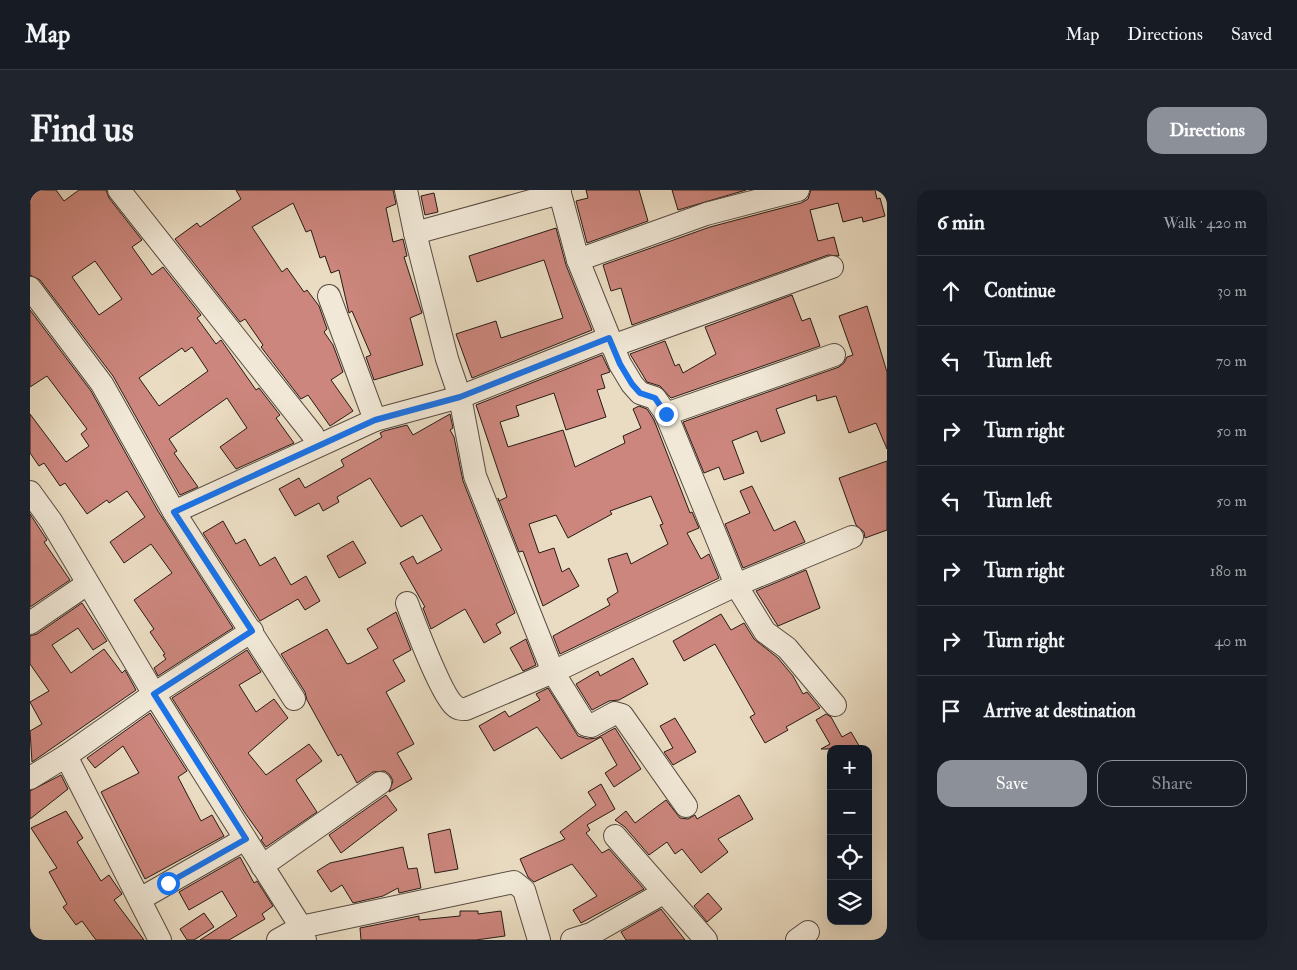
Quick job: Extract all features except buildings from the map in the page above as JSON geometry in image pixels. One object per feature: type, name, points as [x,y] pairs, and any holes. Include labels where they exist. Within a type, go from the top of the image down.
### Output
[{"type":"street","points":[[119,190],[313,435]]},
{"type":"street","points":[[406,190],[446,359],[460,397],[475,476],[553,672],[586,725],[591,726],[616,713],[622,715],[686,806]]},
{"type":"street","points":[[578,260],[706,214],[798,190]]},
{"type":"street","points":[[415,233],[560,192],[578,260],[610,342],[632,384],[640,393],[655,398],[666,414],[736,585],[765,632],[787,648],[835,705]]},
{"type":"street","points":[[174,512],[375,420],[460,397],[610,342],[832,268]]},
{"type":"street","points":[[30,288],[102,384],[174,512],[294,699]]},
{"type":"street","points":[[329,296],[375,420]]},
{"type":"street","points":[[666,414],[834,355]]},
{"type":"street","points":[[30,492],[51,521],[154,694],[246,839],[303,934]]},
{"type":"street","points":[[407,603],[443,689],[453,706],[460,709],[473,707],[553,672],[736,585],[852,537]]},
{"type":"street","points":[[30,623],[87,584]]},
{"type":"street","points":[[30,778],[66,756],[154,694],[252,631]]},
{"type":"street","points":[[66,756],[160,940]]},
{"type":"street","points":[[262,866],[380,783]]},
{"type":"street","points":[[615,836],[706,940]]},
{"type":"street","points":[[140,900],[246,839]]},
{"type":"street","points":[[278,940],[514,882],[522,886],[524,890],[539,940]]},
{"type":"street","points":[[586,938],[663,893]]},
{"type":"route","points":[[168,883],[246,839],[154,694],[252,631],[174,512],[375,420],[460,397],[609,338],[620,364],[632,384],[640,393],[655,398],[666,414]]}]
